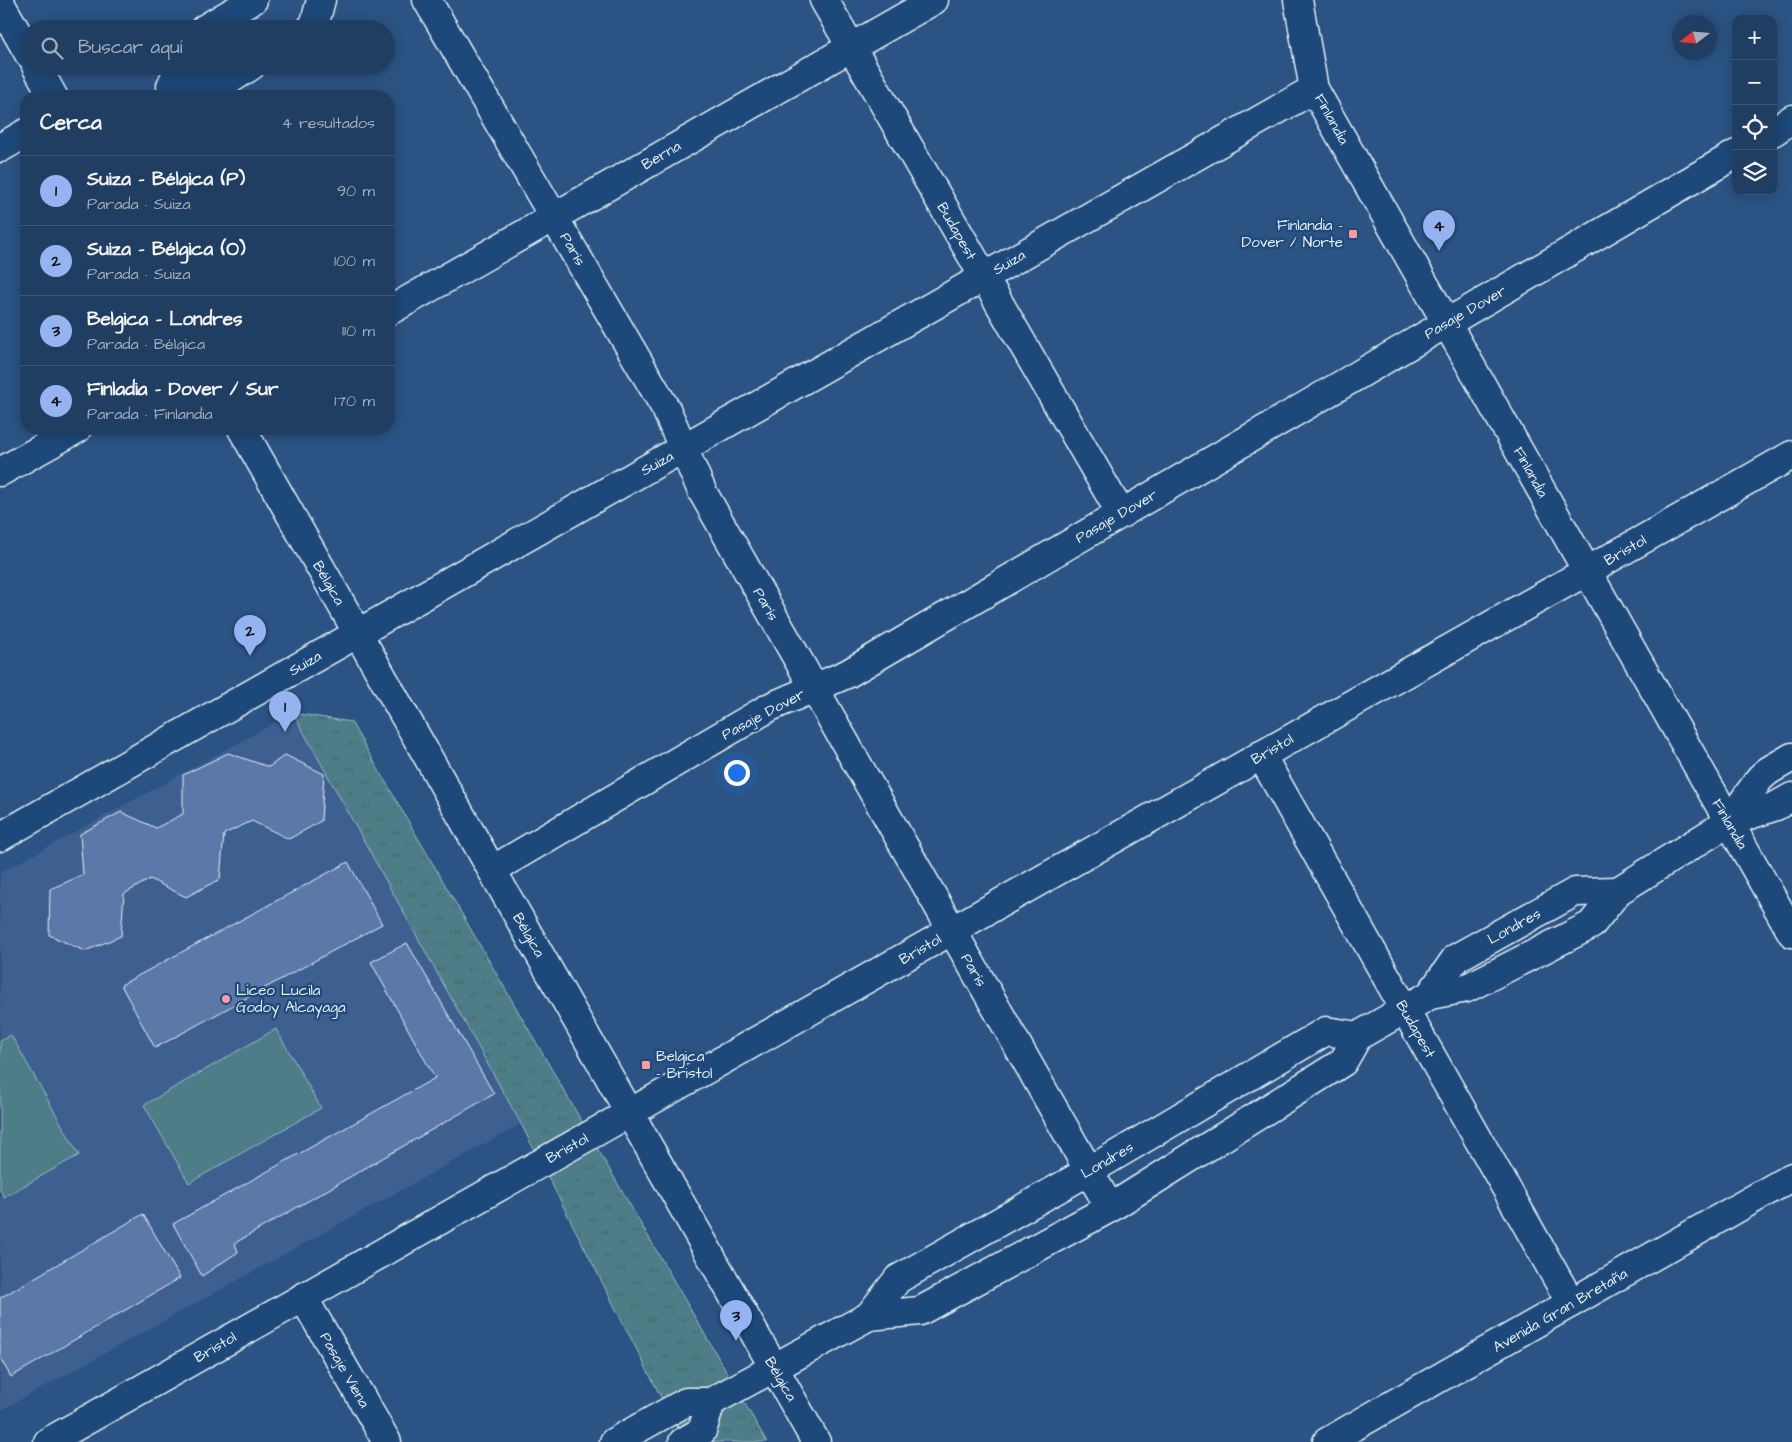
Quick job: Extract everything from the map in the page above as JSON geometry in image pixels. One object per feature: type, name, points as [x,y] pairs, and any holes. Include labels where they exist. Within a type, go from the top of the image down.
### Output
[{"type":"street","points":[[219,20],[253,0]]},
{"type":"street","points":[[316,20],[321,0]]},
{"type":"street","name":"París","points":[[427,0],[666,409],[702,491],[1110,1208]]},
{"type":"street","name":"Budapest","points":[[824,0],[1121,514]]},
{"type":"street","name":"Berna","points":[[395,308],[934,0]]},
{"type":"street","name":"Finlandia","points":[[1298,0],[1314,89],[1792,933]]},
{"type":"street","points":[[0,3],[20,38]]},
{"type":"street","points":[[41,75],[50,90]]},
{"type":"street","points":[[176,75],[171,86],[224,84],[238,75]]},
{"type":"street","name":"Suiza","points":[[0,837],[1314,89]]},
{"type":"street","points":[[1777,129],[1792,119]]},
{"type":"street","points":[[0,148],[20,136]]},
{"type":"street","name":"Pasaje Dover","points":[[492,870],[770,707],[847,674],[1732,156]]},
{"type":"street","points":[[0,472],[66,435]]},
{"type":"street","name":"Bélgica","points":[[245,435],[816,1442]]},
{"type":"street","name":"Bristol","points":[[48,1442],[1792,455]]},
{"type":"street","name":"Budapest","points":[[1261,756],[1571,1303]]},
{"type":"street","name":"Londres","points":[[1729,822],[1760,778],[1792,757]]},
{"type":"street","name":"Londres","points":[[614,1442],[686,1402],[711,1402],[869,1316],[920,1311],[1110,1208],[1343,1062],[1358,1036],[1430,995],[1467,988],[1591,925],[1618,892],[1729,822],[1776,806],[1792,797]]},
{"type":"street","name":"Londres","points":[[1430,995],[1456,958],[1575,892],[1618,892]]},
{"type":"street","name":"Londres","points":[[869,1316],[898,1279],[1089,1171],[1326,1031],[1358,1036]]},
{"type":"street","name":"Avenida Gran Bretaña","points":[[1327,1442],[1792,1177]]},
{"type":"street","name":"Pasaje Viena","points":[[303,1297],[387,1442]]},
{"type":"street","points":[[683,1442],[702,1432],[711,1402]]},
{"type":"shaded area","name":"Liceo Lucila Godoy Alcayaga","points":[[293,713],[521,1124],[0,1411],[0,873]]},
{"type":"green space","points":[[293,713],[351,722],[767,1442],[684,1442],[521,1124]]},
{"type":"green space","points":[[276,1029],[321,1108],[189,1183],[144,1105]]},
{"type":"green space","points":[[11,1035],[79,1155],[4,1197],[0,1190],[0,1041]]},
{"type":"building","points":[[228,753],[269,767],[285,755],[324,774],[321,821],[289,839],[252,821],[224,834],[220,879],[186,897],[150,879],[124,894],[121,936],[85,951],[49,935],[50,889],[83,875],[80,834],[121,812],[156,828],[183,814],[183,775]]},
{"type":"building","points":[[348,862],[382,924],[155,1048],[121,985]]},
{"type":"building","points":[[407,943],[494,1094],[235,1243],[238,1252],[202,1276],[173,1224],[435,1078],[371,962]]},
{"type":"building","points":[[143,1214],[180,1278],[11,1377],[0,1358],[0,1298]]},
{"type":"place","name":"Finlandia - Dover / Norte","points":[[1353,234]]},
{"type":"place","name":"Finladia - Dover / Sur","points":[[1439,251]]},
{"type":"place","name":"Suiza - Bélgica (O)","points":[[250,656]]},
{"type":"place","name":"Suiza - Bélgica (P)","points":[[285,732]]},
{"type":"place","name":"Liceo Lucila Godoy Alcayaga","points":[[226,999]]},
{"type":"place","name":"Belgica - Bristol","points":[[646,1065]]},
{"type":"place","name":"Belgica - Londres","points":[[736,1341]]}]
